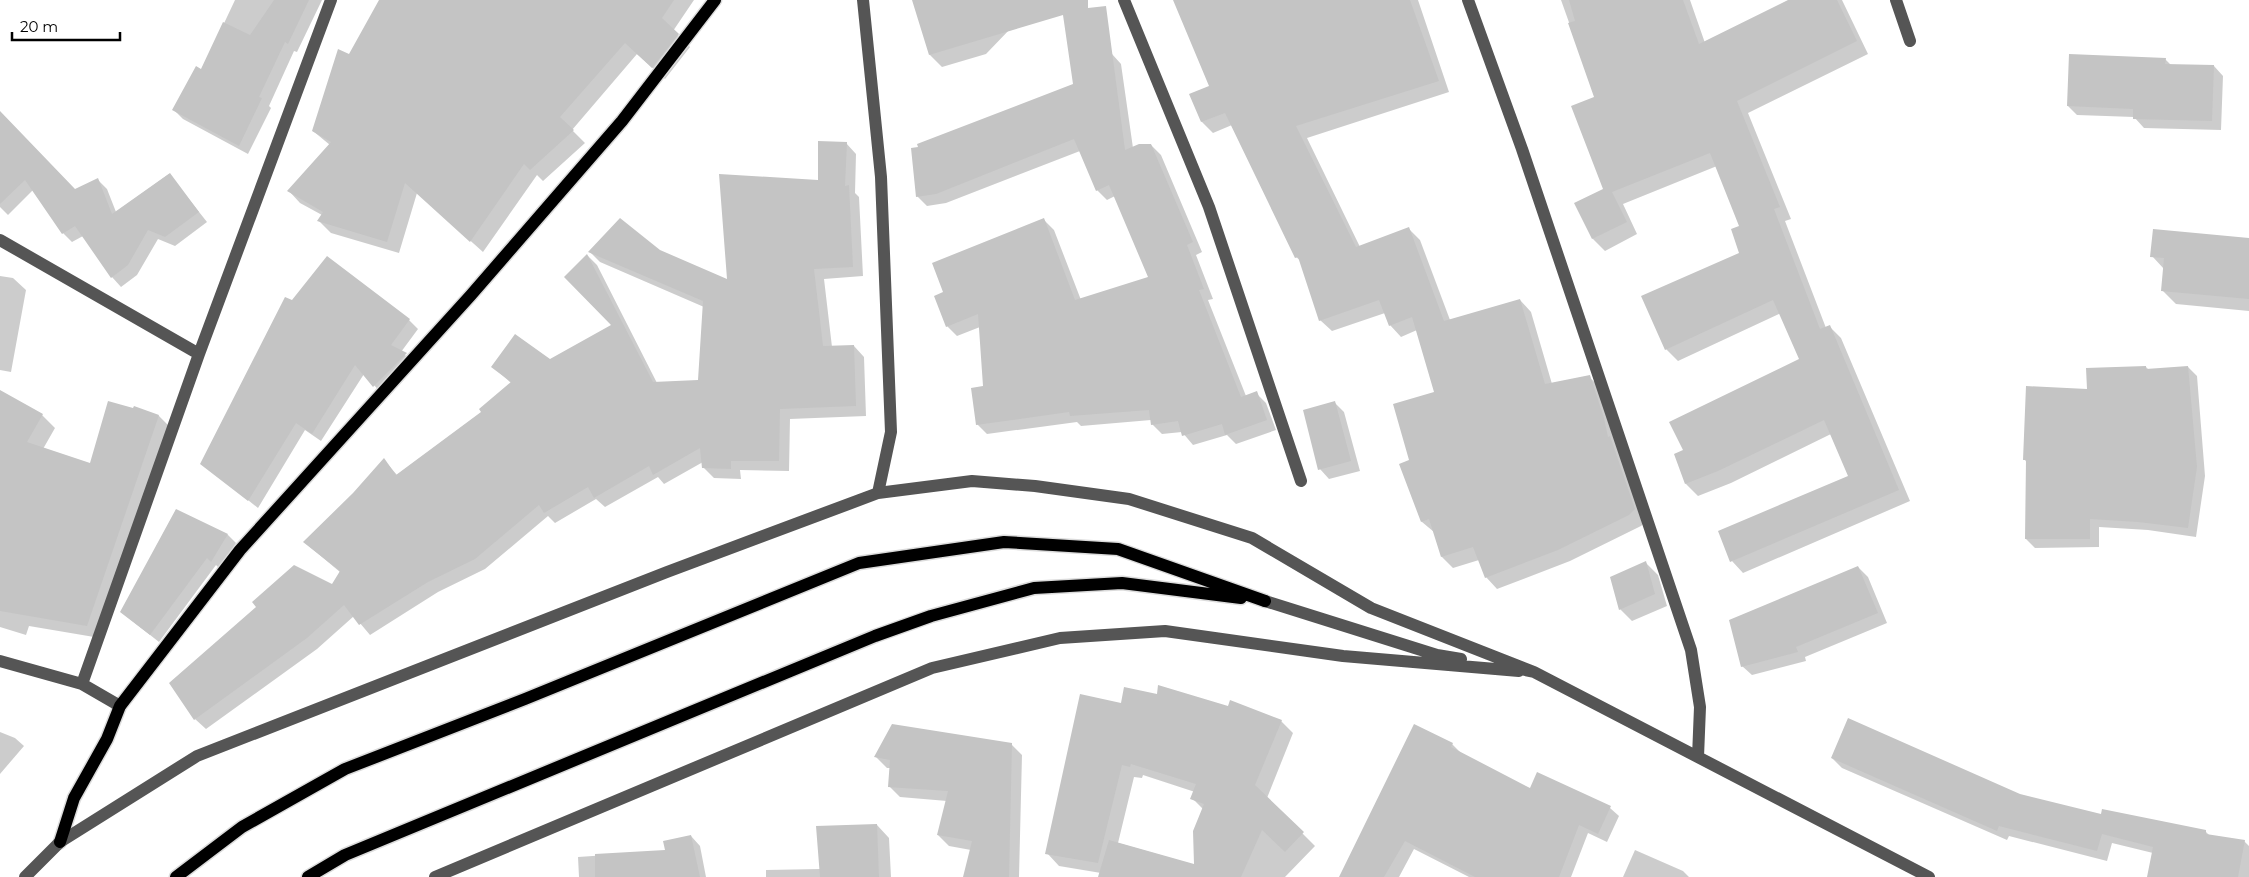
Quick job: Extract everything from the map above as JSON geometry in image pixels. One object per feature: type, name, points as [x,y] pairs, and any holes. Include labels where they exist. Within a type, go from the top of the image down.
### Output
[{"type":"main road","points":[[60,842],[74,798],[107,739],[120,706],[240,550],[471,295],[622,121],[715,0]]},
{"type":"main road","points":[[176,877],[242,827],[345,769],[526,699],[859,563],[1004,542],[1118,549],[1265,600]]},
{"type":"main road","points":[[308,877],[345,855],[875,636],[931,616],[1034,588],[1122,583],[1265,600]]},
{"type":"street","points":[[82,684],[198,354],[331,0]]},
{"type":"street","points":[[864,0],[881,176],[891,432],[878,493]]},
{"type":"street","points":[[1124,0],[1209,207],[1301,481]]},
{"type":"street","points":[[1468,0],[1522,149],[1691,650],[1700,707],[1698,757]]},
{"type":"street","points":[[1896,0],[1910,41]]},
{"type":"street","points":[[0,240],[198,354]]},
{"type":"street","points":[[25,877],[60,842],[197,756],[667,572],[878,493],[972,481],[1036,486],[1130,499],[1252,538],[1371,608],[1534,672],[1928,877]]},
{"type":"street","points":[[1265,600],[1437,654],[1534,672]]},
{"type":"street","points":[[435,877],[932,668],[1060,638],[1165,630],[1343,656],[1534,672]]},
{"type":"street","points":[[0,662],[82,684],[120,706]]},
{"type":"building","points":[[274,0],[309,0],[288,44],[285,42],[259,97],[262,98],[239,146],[172,110],[196,66],[201,69],[223,22],[250,35]]},
{"type":"building","points":[[379,0],[674,0],[662,18],[679,34],[652,68],[625,43],[560,117],[574,130],[530,170],[524,164],[470,242],[405,183],[387,242],[317,221],[323,212],[287,191],[331,142],[312,131],[338,49],[349,54]]},
{"type":"building","points":[[912,0],[1088,0],[1088,8],[1106,6],[1125,150],[1139,144],[1151,144],[1193,242],[1187,245],[1204,289],[1199,290],[1241,397],[1257,391],[1267,420],[1225,435],[1222,424],[1182,436],[1178,421],[1151,425],[1149,410],[1070,416],[1069,412],[976,425],[971,388],[983,386],[978,314],[946,327],[934,296],[943,292],[932,263],[1044,218],[1075,300],[1148,277],[1109,185],[1096,191],[1074,139],[936,194],[916,197],[911,148],[918,147],[917,144],[1073,84],[1063,15],[929,55]]},
{"type":"building","points":[[1173,0],[1410,0],[1439,81],[1296,126],[1356,247],[1409,227],[1444,321],[1520,299],[1545,384],[1590,375],[1608,437],[1610,436],[1635,509],[1629,515],[1558,550],[1485,578],[1473,547],[1441,557],[1429,519],[1421,522],[1399,464],[1409,460],[1393,404],[1434,392],[1412,317],[1389,326],[1379,300],[1319,321],[1298,257],[1295,258],[1225,113],[1201,122],[1189,94],[1209,86]]},
{"type":"building","points":[[1569,0],[1683,0],[1699,44],[1788,0],[1837,0],[1857,41],[1737,101],[1780,207],[1774,209],[1820,329],[1830,325],[1899,490],[1730,562],[1718,531],[1848,476],[1824,420],[1718,471],[1685,484],[1674,454],[1683,450],[1669,422],[1799,359],[1773,300],[1665,350],[1641,296],[1739,253],[1731,229],[1739,226],[1710,153],[1612,192],[1627,222],[1592,239],[1574,203],[1603,189],[1571,106],[1594,97],[1568,23],[1575,21]]},
{"type":"building","points":[[2069,54],[2166,58],[2165,64],[2214,65],[2212,121],[2133,119],[2133,109],[2067,106]]},
{"type":"building","points":[[0,111],[75,189],[98,178],[112,214],[170,173],[199,212],[165,237],[148,230],[128,265],[111,278],[75,226],[62,234],[25,180],[0,204]]},
{"type":"building","points":[[818,141],[847,142],[845,186],[849,185],[853,267],[814,269],[823,346],[854,345],[856,406],[780,409],[779,461],[731,461],[731,469],[702,468],[700,448],[653,475],[649,466],[594,498],[588,487],[544,513],[539,505],[475,559],[428,582],[359,625],[344,605],[307,638],[194,720],[169,683],[256,607],[252,602],[294,565],[332,584],[340,571],[303,542],[353,493],[384,458],[396,475],[481,412],[479,409],[511,382],[491,367],[515,334],[550,359],[611,325],[564,277],[587,254],[653,382],[698,380],[703,301],[588,252],[620,218],[660,250],[727,279],[719,174],[818,180]]},
{"type":"building","points":[[2153,229],[2249,238],[2249,299],[2161,291],[2164,258],[2150,257]]},
{"type":"building","points":[[327,256],[410,319],[391,345],[407,353],[373,387],[355,365],[312,434],[296,423],[248,501],[200,464],[285,297],[292,300]]},
{"type":"building","points":[[2146,366],[2146,369],[2188,366],[2197,467],[2188,528],[2090,519],[2090,539],[2025,539],[2026,460],[2023,460],[2026,386],[2087,389],[2086,368]]},
{"type":"building","points":[[0,390],[43,414],[27,442],[90,463],[108,401],[133,408],[134,406],[159,415],[87,626],[0,611]]},
{"type":"building","points":[[1335,401],[1351,461],[1318,470],[1303,410]]},
{"type":"building","points":[[176,509],[228,534],[211,562],[207,558],[150,635],[120,612]]},
{"type":"building","points":[[1646,561],[1655,594],[1619,610],[1610,577]]},
{"type":"building","points":[[1858,566],[1878,613],[1796,647],[1798,652],[1741,667],[1729,620]]},
{"type":"building","points":[[1158,685],[1228,706],[1230,700],[1282,720],[1255,785],[1304,832],[1285,852],[1262,830],[1241,877],[1098,877],[1109,840],[1194,864],[1193,831],[1204,804],[1190,799],[1196,784],[1131,764],[1130,767],[1122,765],[1098,863],[1045,854],[1080,694],[1121,703],[1124,687],[1157,694]]},
{"type":"building","points":[[1848,718],[2020,794],[2101,814],[2102,809],[2206,830],[2206,834],[2245,840],[2238,877],[2147,877],[2153,847],[2102,834],[2097,851],[1999,826],[1997,831],[1831,758]]},
{"type":"building","points":[[892,724],[1012,743],[1009,877],[963,877],[972,841],[937,835],[948,791],[888,787],[890,760],[874,757]]},
{"type":"building","points":[[1414,724],[1453,743],[1451,747],[1530,788],[1537,772],[1611,806],[1598,834],[1579,825],[1559,877],[1475,877],[1405,841],[1384,877],[1339,877]]},
{"type":"building","points":[[877,824],[879,877],[820,877],[816,826]]},
{"type":"building","points":[[691,835],[700,877],[595,877],[595,854],[665,850],[663,841]]}]
